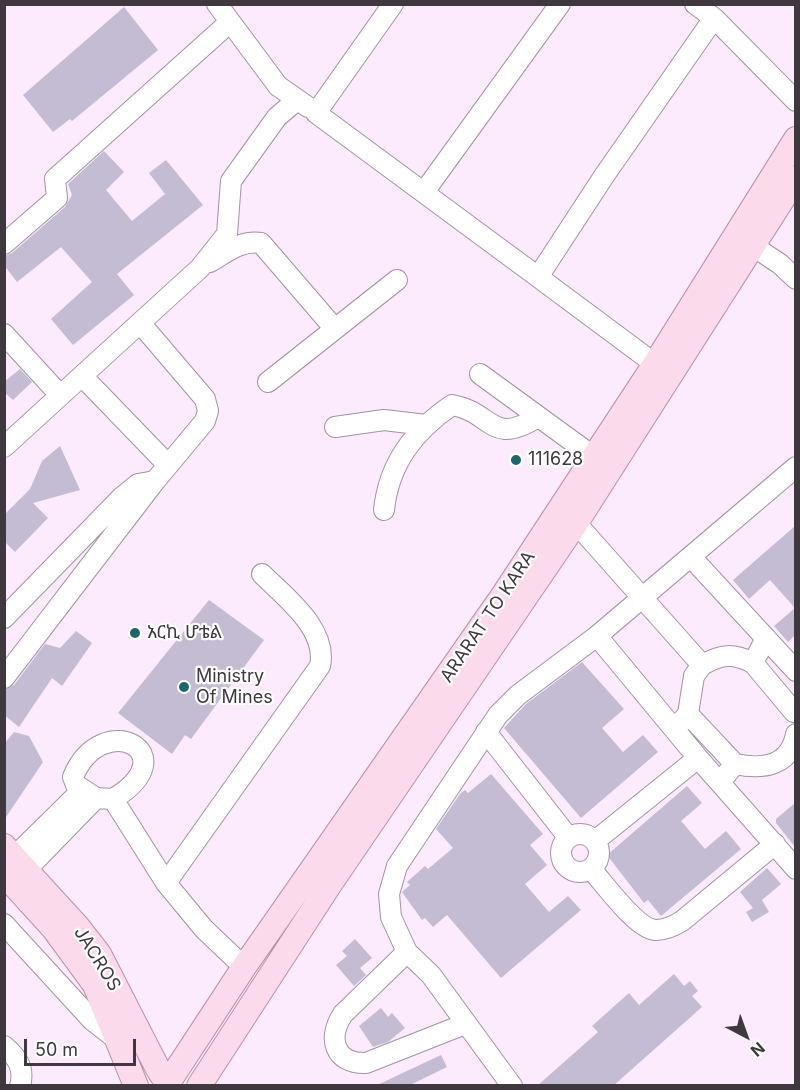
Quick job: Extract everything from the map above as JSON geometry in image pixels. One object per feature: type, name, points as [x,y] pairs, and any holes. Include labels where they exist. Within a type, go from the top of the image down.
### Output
[{"type":"main road","name":"ARARAT TO KARA","points":[[168,1085],[244,967],[437,693],[567,517],[594,457],[655,364],[795,139]]},
{"type":"main road","name":"ARARAT TO KARA","points":[[199,1086],[567,517],[753,246],[795,178]]},
{"type":"main road","name":"JACROS","points":[[12,862],[95,985],[136,1086]]},
{"type":"main road","name":"JACROS","points":[[12,862],[78,927],[99,954],[168,1085]]},
{"type":"street","points":[[217,4],[278,86],[655,364]]},
{"type":"street","points":[[316,113],[393,4]]},
{"type":"street","points":[[424,192],[560,4]]},
{"type":"street","points":[[695,4],[714,18],[795,101]]},
{"type":"street","points":[[538,277],[604,176],[714,18]]},
{"type":"street","points":[[4,244],[57,198],[56,179],[230,22]]},
{"type":"street","points":[[4,447],[200,268],[227,234],[231,181],[277,117],[297,100]]},
{"type":"street","points":[[200,268],[239,244],[261,243],[335,329]]},
{"type":"street","points":[[753,246],[780,264],[795,279]]},
{"type":"street","points":[[268,382],[397,280]]},
{"type":"street","points":[[4,678],[155,481],[205,422],[208,411],[205,399],[141,324]]},
{"type":"street","points":[[4,334],[60,395]]},
{"type":"street","points":[[480,374],[594,457]]},
{"type":"street","points":[[82,376],[168,465]]},
{"type":"street","points":[[384,510],[386,492],[408,442],[452,405],[466,407],[493,426],[505,430],[525,425],[538,417]]},
{"type":"street","points":[[336,427],[384,420],[426,425]]},
{"type":"street","points":[[512,1086],[431,975],[407,952],[391,917],[389,894],[397,866],[486,732],[518,695],[597,636],[795,467]]},
{"type":"street","points":[[4,618],[122,497],[138,484],[155,481]]},
{"type":"street","points":[[567,517],[644,597],[702,665]]},
{"type":"street","points":[[691,558],[794,667]]},
{"type":"street","points":[[166,883],[320,666],[323,654],[319,640],[300,612],[262,574]]},
{"type":"street","points":[[39,583],[62,603]]},
{"type":"street","points":[[597,636],[698,758],[795,869]]},
{"type":"street","points":[[753,663],[766,638]]},
{"type":"street","points":[[674,729],[688,714],[694,676],[702,665],[720,656],[736,655],[753,663],[795,715]]},
{"type":"street","points":[[688,714],[735,764],[751,768],[771,766],[785,758],[794,745],[795,734]]},
{"type":"street","points":[[486,732],[568,837]]},
{"type":"street","points":[[596,841],[698,758]]},
{"type":"street","points":[[720,782],[735,764]]},
{"type":"street","points":[[12,862],[97,796],[204,929],[244,967]]},
{"type":"street","points":[[577,833],[587,835],[596,841],[599,851],[598,861],[591,869],[582,873],[572,871],[564,865],[560,855],[562,845],[568,837],[577,833]]},
{"type":"street","points":[[591,869],[640,924],[654,930],[671,928],[775,844]]},
{"type":"street","points":[[4,924],[92,1020],[115,1038]]},
{"type":"street","points":[[407,952],[343,1014],[335,1026],[333,1038],[342,1057],[353,1063],[366,1063],[465,1024]]},
{"type":"street","points":[[4,1046],[18,1058],[22,1078],[20,1086]]},
{"type":"building","points":[[124,7],[158,50],[72,121],[70,119],[53,132],[23,95]]},
{"type":"building","points":[[104,151],[124,172],[106,190],[132,221],[165,194],[149,173],[166,160],[203,205],[117,274],[134,295],[73,345],[51,319],[92,282],[61,247],[17,282],[4,265],[4,256],[12,253],[65,207],[72,195],[68,184]]},
{"type":"building","points":[[20,369],[32,382],[13,400],[4,392],[4,382]]},
{"type":"building","points":[[60,446],[80,490],[33,503],[48,518],[15,552],[4,541],[4,515],[30,489],[42,461]]},
{"type":"building","points":[[795,526],[795,608],[770,580],[749,599],[733,580]]},
{"type":"building","name":"Ministry Of Mines","points":[[209,600],[264,640],[191,739],[185,735],[172,754],[118,713]]},
{"type":"building","points":[[795,608],[795,635],[788,642],[774,626]]},
{"type":"building","points":[[76,631],[92,643],[62,686],[52,678],[19,727],[4,715],[4,690],[14,685],[45,644],[60,648]]},
{"type":"building","points":[[582,662],[624,709],[602,728],[623,752],[643,735],[658,752],[581,818],[504,728],[526,704]]},
{"type":"building","points":[[14,732],[29,736],[43,762],[4,820],[4,744]]},
{"type":"building","points":[[491,774],[543,834],[530,845],[547,865],[525,884],[549,912],[568,896],[581,910],[501,978],[447,915],[433,927],[425,918],[422,920],[402,892],[410,885],[407,882],[425,866],[428,869],[453,848],[436,829],[460,794],[465,790],[468,793]]},
{"type":"building","points":[[687,786],[702,803],[681,821],[705,849],[726,831],[741,849],[661,916],[648,900],[644,903],[607,855]]},
{"type":"building","points":[[795,803],[795,847],[776,823],[776,819]]},
{"type":"building","points":[[767,868],[781,884],[762,900],[769,912],[752,922],[746,912],[753,908],[740,892]]},
{"type":"building","points":[[355,939],[372,958],[360,968],[366,975],[354,986],[336,965],[347,956],[342,951]]},
{"type":"building","points":[[674,974],[684,986],[690,981],[698,991],[692,996],[702,1007],[613,1086],[537,1086],[598,1032],[592,1026],[629,993],[639,1005]]},
{"type":"building","points":[[381,1008],[388,1017],[392,1013],[405,1028],[388,1042],[373,1047],[359,1026]]},
{"type":"building","points":[[441,1055],[447,1067],[408,1086],[375,1086]]},
{"type":"place","name":"111628","points":[[516,460]]},
{"type":"place","name":"አርኪ ሆቴል","points":[[135,633]]},
{"type":"place","name":"Ministry Of Mines","points":[[184,687]]}]
